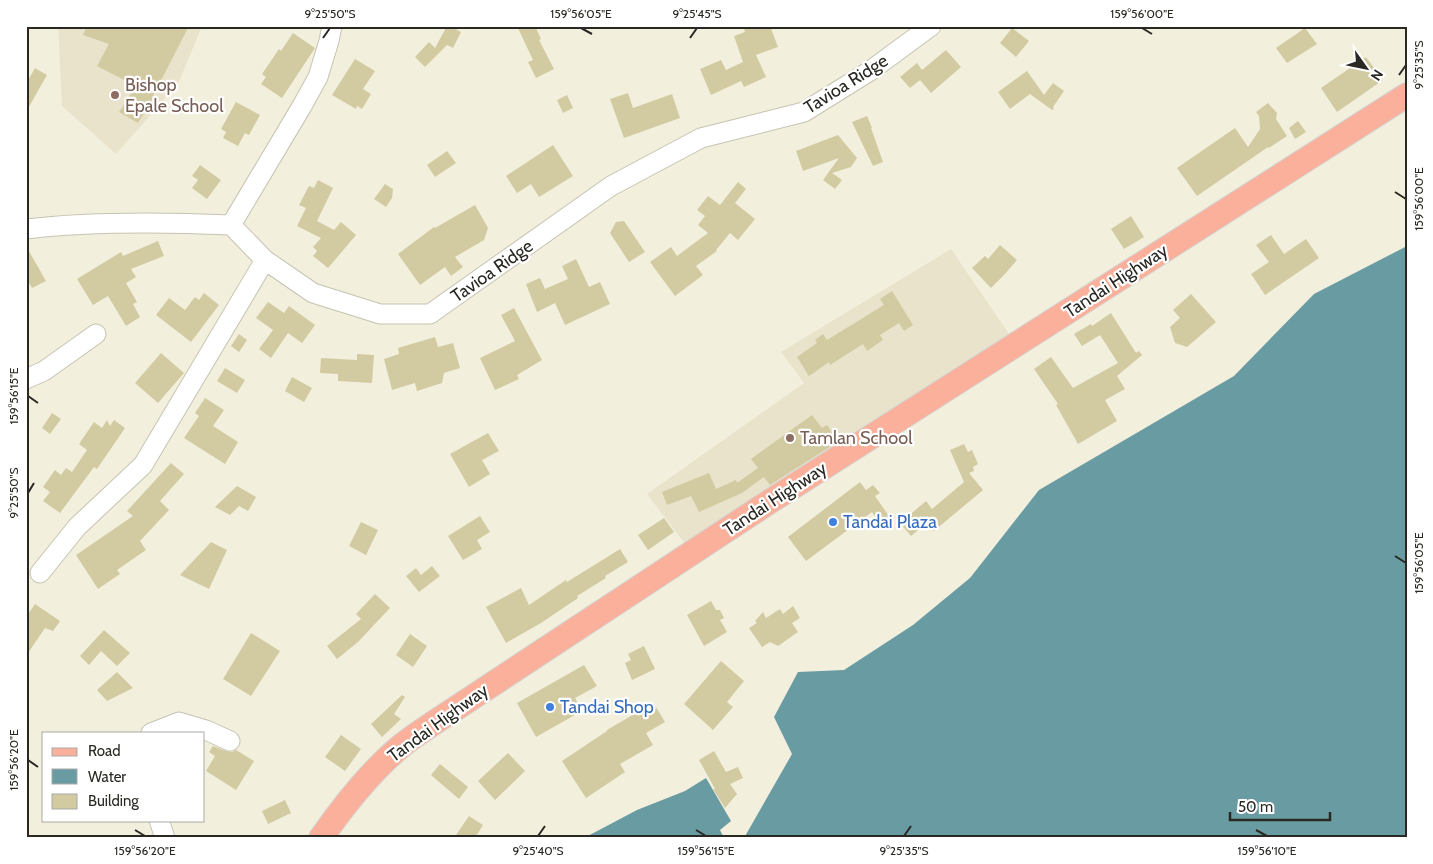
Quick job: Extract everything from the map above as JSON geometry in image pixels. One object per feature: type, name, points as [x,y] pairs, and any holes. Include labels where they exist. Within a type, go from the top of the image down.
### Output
[{"type":"main road","name":"Tandai Highway","points":[[321,838],[340,810],[370,775],[400,746],[435,722],[769,502],[1407,95]]},
{"type":"street","points":[[26,229],[111,224],[188,223],[231,225],[318,77],[330,41],[332,26]]},
{"type":"street","name":"Tavioa Ridge","points":[[231,225],[265,260],[313,293],[380,314],[430,314],[611,186],[701,138],[804,112],[870,70],[931,26]]},
{"type":"street","points":[[40,573],[76,526],[143,465],[265,260]]},
{"type":"street","points":[[26,379],[44,371],[96,334]]},
{"type":"street","points":[[154,732],[179,722],[206,730],[230,741]]},
{"type":"street","points":[[160,822],[165,838]]},
{"type":"shaded area","name":"Bishop Epale School","points":[[58,26],[202,26],[178,84],[116,154],[62,106]]},
{"type":"shaded area","name":"Tamlan School","points":[[951,249],[1009,334],[689,549],[647,494],[804,383],[781,352]]},
{"type":"water","points":[[1407,246],[1407,838],[744,838],[792,754],[774,717],[798,672],[844,670],[913,625],[970,578],[1039,490],[1234,376],[1314,294]]},
{"type":"water","points":[[706,778],[731,821],[720,830],[724,838],[584,838],[637,810],[685,791]]},
{"type":"building","points":[[87,26],[189,26],[153,99],[138,123],[119,112],[136,86],[97,66],[109,44],[83,35]]},
{"type":"building","points":[[447,26],[461,32],[453,48],[447,45],[425,67],[415,57],[429,42],[435,48]]},
{"type":"building","points":[[517,26],[535,26],[541,39],[539,40],[554,69],[536,78],[528,62],[533,60]]},
{"type":"building","points":[[743,26],[770,26],[778,47],[756,55],[766,77],[744,87],[741,81],[711,95],[700,69],[721,60],[726,70],[743,62],[734,36],[745,32]]},
{"type":"building","points":[[1012,28],[1029,41],[1016,57],[1000,43]]},
{"type":"building","points":[[1305,28],[1317,44],[1287,63],[1276,48]]},
{"type":"building","points":[[293,33],[315,48],[282,98],[261,84],[266,77],[262,74],[279,49],[281,51]]},
{"type":"building","points":[[946,50],[961,67],[931,93],[920,80],[910,88],[900,77],[917,63],[922,70]]},
{"type":"building","points":[[1366,57],[1383,80],[1337,112],[1321,88]]},
{"type":"building","points":[[355,59],[375,71],[363,89],[371,94],[362,109],[357,106],[356,109],[332,95]]},
{"type":"building","points":[[35,68],[47,75],[26,112],[26,84]]},
{"type":"building","points":[[1027,71],[1044,95],[1053,83],[1064,91],[1053,107],[1054,109],[1052,110],[1030,94],[1010,109],[998,92]]},
{"type":"building","points":[[628,93],[633,108],[672,94],[680,118],[624,138],[610,99]]},
{"type":"building","points":[[567,95],[573,108],[563,113],[557,100]]},
{"type":"building","points":[[236,102],[260,115],[249,135],[245,133],[238,146],[223,138],[226,132],[221,129]]},
{"type":"building","points":[[1268,103],[1277,113],[1276,119],[1287,136],[1197,196],[1177,168],[1235,128],[1248,147],[1260,129],[1259,116],[1256,112]]},
{"type":"building","points":[[867,116],[883,162],[873,166],[852,122]]},
{"type":"building","points":[[1298,121],[1306,132],[1295,139],[1289,128]]},
{"type":"building","points":[[838,135],[857,158],[851,167],[832,173],[842,180],[835,189],[823,180],[839,158],[803,171],[796,151]]},
{"type":"building","points":[[553,145],[573,176],[539,197],[531,184],[517,193],[506,176]]},
{"type":"building","points":[[447,151],[456,163],[435,177],[427,165]]},
{"type":"building","points":[[200,165],[221,180],[207,199],[192,188],[198,180],[192,176]]},
{"type":"building","points":[[318,180],[333,188],[317,221],[334,230],[341,222],[356,235],[328,268],[313,256],[317,251],[313,247],[321,238],[297,226],[306,208],[299,205],[309,186],[314,188]]},
{"type":"building","points":[[738,182],[746,189],[735,203],[755,219],[738,240],[730,233],[717,251],[696,266],[703,275],[675,296],[650,262],[671,247],[677,256],[708,233],[698,225],[705,216],[697,210],[708,196],[720,205]]},
{"type":"building","points":[[385,184],[393,189],[392,198],[386,207],[374,199]]},
{"type":"building","points":[[475,205],[488,228],[484,240],[455,257],[463,267],[451,276],[445,267],[420,285],[398,254],[434,227]]},
{"type":"building","points":[[1131,216],[1144,237],[1124,249],[1111,229]]},
{"type":"building","points":[[624,221],[645,252],[629,262],[610,233],[616,222]]},
{"type":"building","points":[[1271,235],[1284,254],[1306,239],[1319,258],[1265,295],[1251,274],[1269,262],[1256,245]]},
{"type":"building","points":[[158,241],[164,256],[131,269],[136,277],[126,283],[137,302],[133,304],[140,317],[126,326],[108,296],[93,305],[77,279],[121,252],[123,256]]},
{"type":"building","points":[[1000,245],[1017,260],[991,288],[972,268],[985,256],[988,259]]},
{"type":"building","points":[[26,246],[46,281],[32,288],[26,278]]},
{"type":"building","points":[[576,259],[589,287],[600,282],[610,304],[565,325],[555,303],[537,312],[526,284],[540,278],[545,289],[568,279],[562,266]]},
{"type":"building","points":[[892,291],[913,325],[904,331],[899,323],[880,335],[883,340],[867,351],[863,344],[830,365],[829,362],[809,376],[797,357],[817,343],[815,340],[823,334],[827,340],[884,305],[880,299]]},
{"type":"building","points":[[204,293],[219,305],[191,342],[156,315],[169,298],[185,310],[195,297],[199,300]]},
{"type":"building","points":[[1191,294],[1216,322],[1187,347],[1175,343],[1170,327],[1180,318],[1173,310]]},
{"type":"building","points":[[268,302],[284,313],[289,306],[315,325],[302,343],[288,333],[271,358],[259,349],[273,330],[256,318]]},
{"type":"building","points":[[514,308],[542,360],[517,375],[519,379],[495,390],[480,358],[515,341],[501,315]]},
{"type":"building","points":[[1111,313],[1136,353],[1139,351],[1142,355],[1117,376],[1125,389],[1105,400],[1117,421],[1078,444],[1056,405],[1058,404],[1034,369],[1051,357],[1073,388],[1118,363],[1100,335],[1082,346],[1074,334],[1091,324],[1092,326]]},
{"type":"building","points":[[239,334],[247,340],[239,352],[231,346]]},
{"type":"building","points":[[435,337],[438,347],[453,343],[460,368],[444,373],[442,383],[417,391],[415,383],[392,390],[384,359],[399,354],[398,348]]},
{"type":"building","points":[[161,353],[184,373],[158,403],[135,383]]},
{"type":"building","points":[[357,354],[374,355],[372,383],[338,381],[338,374],[320,373],[321,358],[357,360]]},
{"type":"building","points":[[225,368],[245,380],[237,393],[217,381]]},
{"type":"building","points":[[292,377],[312,388],[304,402],[285,391]]},
{"type":"building","points":[[205,398],[224,410],[213,426],[238,442],[225,464],[184,438],[199,416],[195,413]]},
{"type":"building","points":[[52,413],[61,419],[50,434],[42,428]]},
{"type":"building","points":[[812,415],[822,428],[827,425],[835,436],[832,438],[836,443],[770,485],[764,477],[742,493],[699,512],[691,496],[667,505],[662,492],[709,473],[716,489],[736,480],[737,483],[758,468],[751,459]]},
{"type":"building","points":[[107,420],[110,426],[114,420],[125,428],[97,469],[94,467],[60,513],[43,501],[50,492],[43,487],[55,470],[61,475],[66,468],[72,472],[87,450],[79,444],[94,422],[102,428]]},
{"type":"building","points":[[488,433],[499,451],[482,460],[490,474],[469,487],[450,454]]},
{"type":"building","points":[[964,444],[968,452],[972,450],[978,464],[973,467],[974,471],[969,473],[983,490],[934,531],[923,526],[911,536],[900,523],[926,501],[932,509],[964,482],[950,450]]},
{"type":"building","points":[[171,463],[184,474],[160,501],[169,510],[140,541],[146,550],[117,570],[120,574],[98,589],[76,555],[133,516],[127,511]]},
{"type":"building","name":"Tandai Plaza","points":[[860,482],[866,490],[873,485],[880,493],[875,496],[893,522],[884,529],[872,512],[806,561],[788,537]]},
{"type":"building","points":[[237,486],[256,497],[248,511],[239,506],[230,515],[215,507]]},
{"type":"building","points":[[480,516],[490,532],[477,540],[482,549],[463,560],[448,536]]},
{"type":"building","points":[[664,518],[674,532],[648,550],[638,535]]},
{"type":"building","points":[[361,522],[378,530],[366,555],[349,546]]},
{"type":"building","points":[[211,542],[227,550],[209,589],[180,575]]},
{"type":"building","points":[[620,549],[628,562],[605,576],[606,578],[577,596],[578,598],[541,623],[506,643],[486,607],[521,588],[529,605],[566,580],[567,582]]},
{"type":"building","points":[[432,566],[440,576],[419,592],[406,576],[416,568],[421,575]]},
{"type":"building","points":[[375,594],[390,608],[358,642],[337,659],[327,646],[361,619],[356,614]]},
{"type":"building","points":[[711,601],[716,610],[720,610],[724,618],[720,620],[727,632],[704,646],[687,615]]},
{"type":"building","points":[[35,604],[60,621],[53,631],[45,628],[26,656],[26,617]]},
{"type":"building","points":[[793,606],[800,618],[792,623],[798,632],[778,646],[770,642],[762,647],[749,628],[757,623],[755,621],[763,612],[766,618],[780,609],[783,614]]},
{"type":"building","points":[[104,630],[130,653],[117,666],[101,651],[89,665],[80,656]]},
{"type":"building","points":[[251,633],[280,651],[251,696],[223,679]]},
{"type":"building","points":[[410,634],[427,646],[413,667],[396,655]]},
{"type":"building","points":[[644,646],[655,669],[632,680],[625,663],[631,660],[628,654]]},
{"type":"building","points":[[721,661],[744,681],[727,702],[733,707],[713,730],[684,704]]},
{"type":"building","name":"Tandai Shop","points":[[584,665],[597,686],[575,698],[582,711],[536,737],[517,703]]},
{"type":"building","points":[[117,672],[133,688],[107,701],[97,690]]},
{"type":"building","points":[[402,695],[405,697],[394,714],[401,719],[382,737],[371,724]]},
{"type":"building","points":[[656,707],[665,722],[646,733],[653,745],[620,764],[625,772],[586,798],[562,761],[607,730],[641,710],[643,715]]},
{"type":"building","points":[[341,735],[361,749],[345,771],[325,757]]},
{"type":"building","points":[[213,746],[226,751],[232,752],[236,750],[254,761],[236,790],[206,771],[215,756],[209,752]]},
{"type":"building","points":[[714,751],[726,772],[738,767],[743,778],[730,784],[737,794],[725,808],[713,789],[715,789],[699,760]]},
{"type":"building","points":[[508,753],[525,771],[495,800],[478,781]]},
{"type":"building","points":[[440,764],[468,787],[459,799],[431,775]]},
{"type":"building","points":[[285,800],[291,813],[268,824],[262,811]]},
{"type":"building","points":[[469,816],[483,825],[475,838],[454,838]]},
{"type":"place","name":"Bishop Epale School","points":[[115,95]]},
{"type":"place","name":"Tamlan School","points":[[790,438]]},
{"type":"place","name":"Tandai Plaza","points":[[833,522]]},
{"type":"place","name":"Tandai Shop","points":[[550,707]]}]
